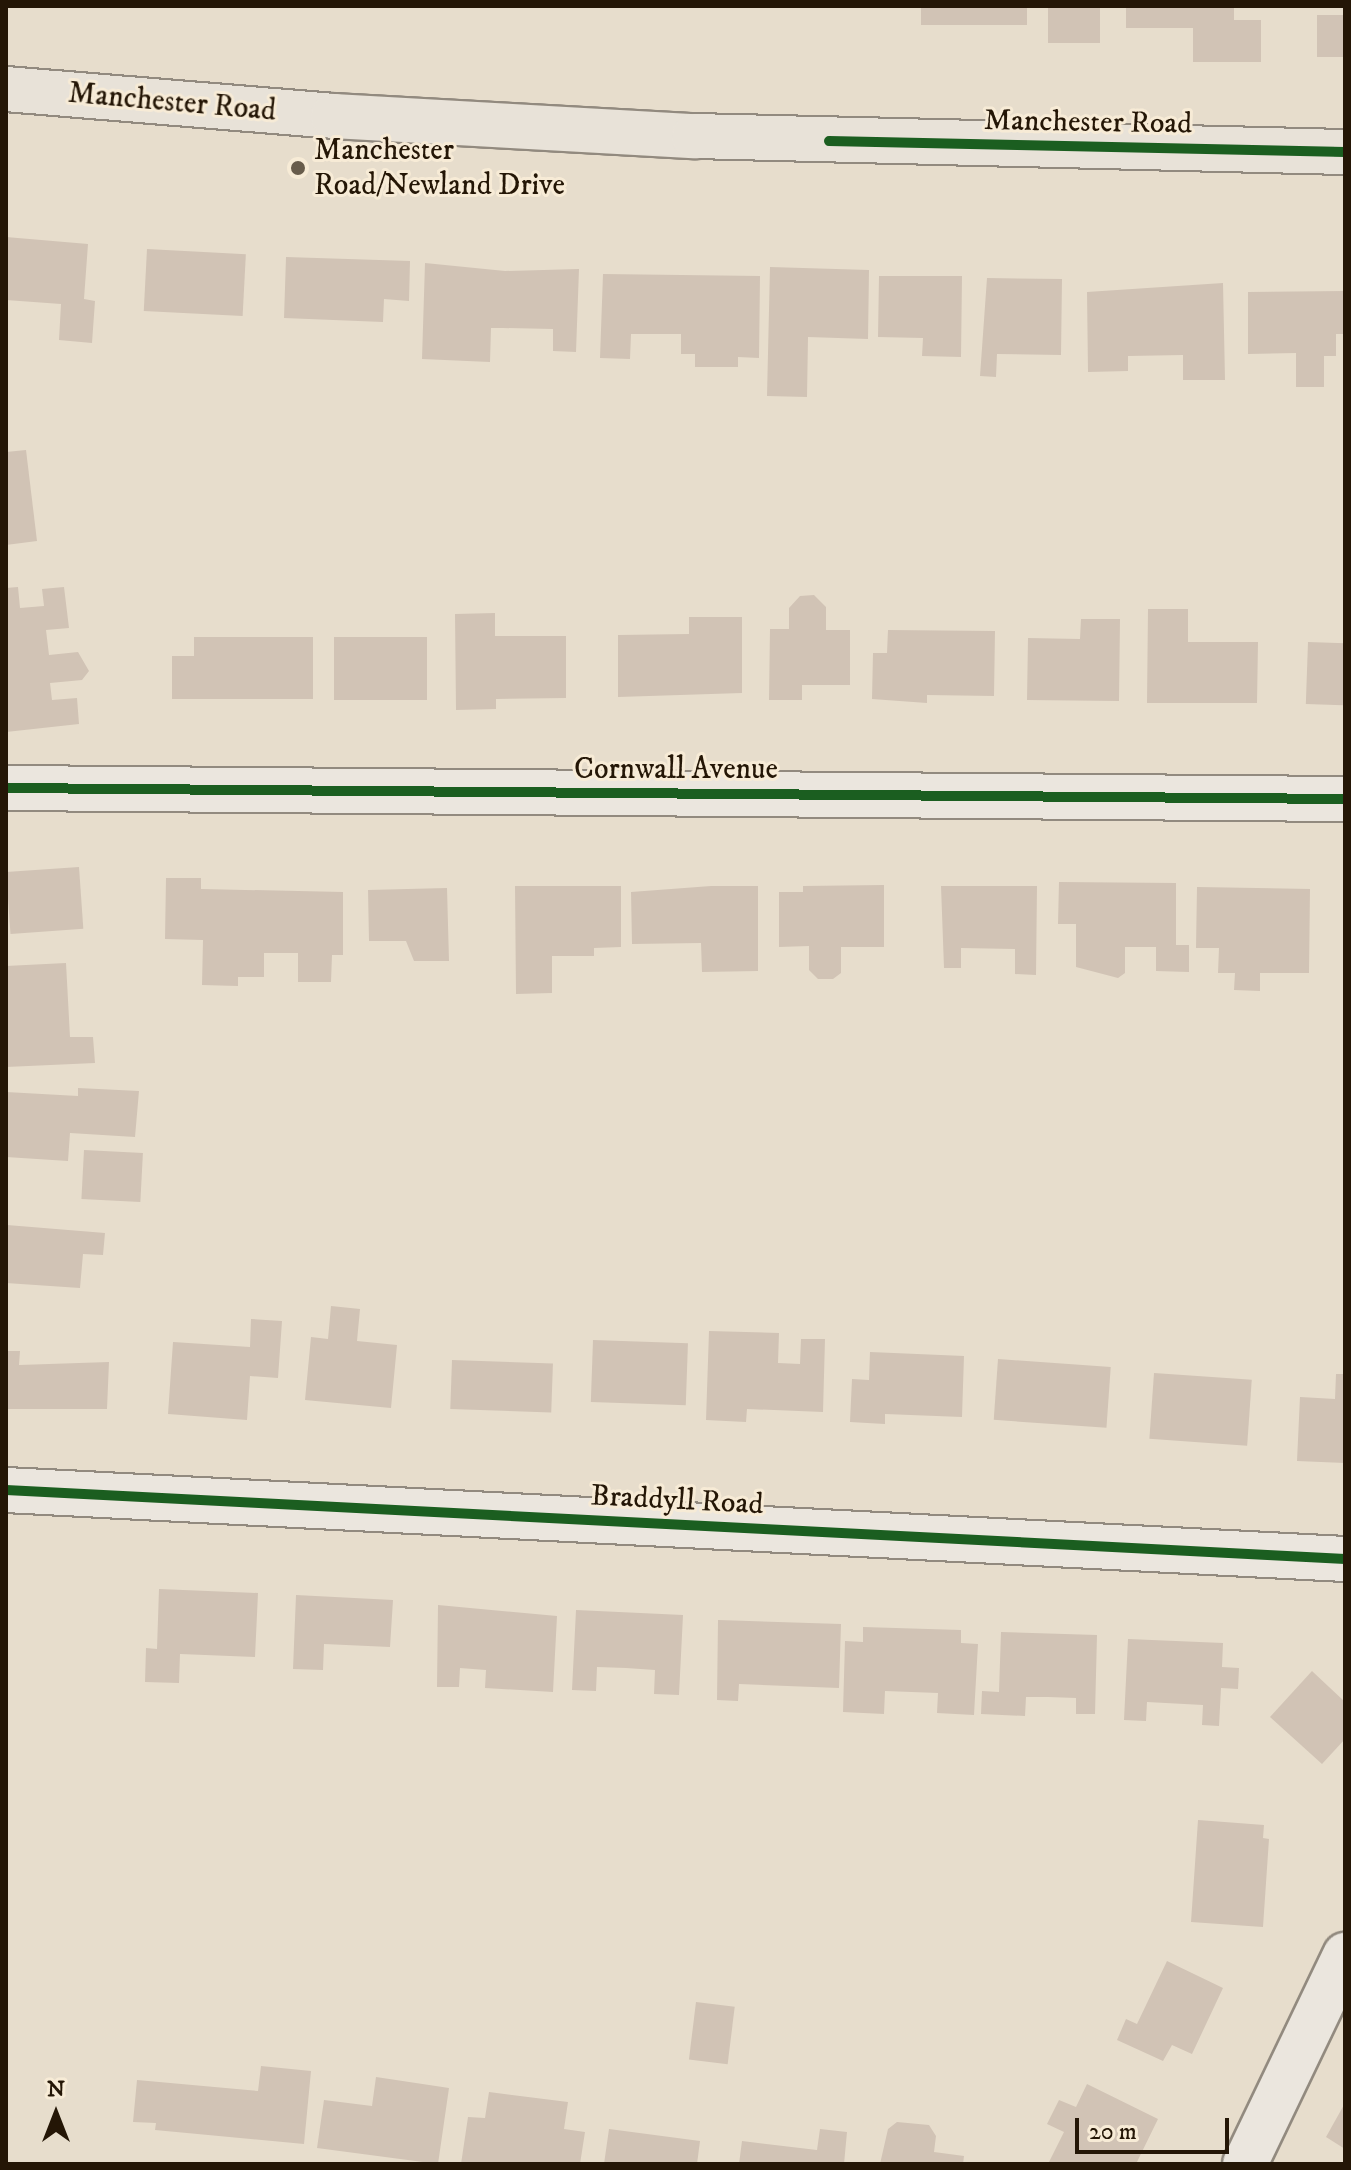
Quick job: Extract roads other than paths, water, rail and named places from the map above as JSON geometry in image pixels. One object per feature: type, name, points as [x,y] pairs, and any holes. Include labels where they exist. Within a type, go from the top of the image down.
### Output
[{"type":"highway","name":"Manchester Road","points":[[6,89],[333,116],[694,136],[1345,152]]},
{"type":"street","name":"Cornwall Avenue","points":[[6,788],[1345,799]]},
{"type":"street","name":"Braddyll Road","points":[[6,1490],[1345,1559]]},
{"type":"street","points":[[1245,2164],[1345,1955]]},
{"type":"place","name":"Manchester Road/Newland Drive","points":[[298,168]]}]
